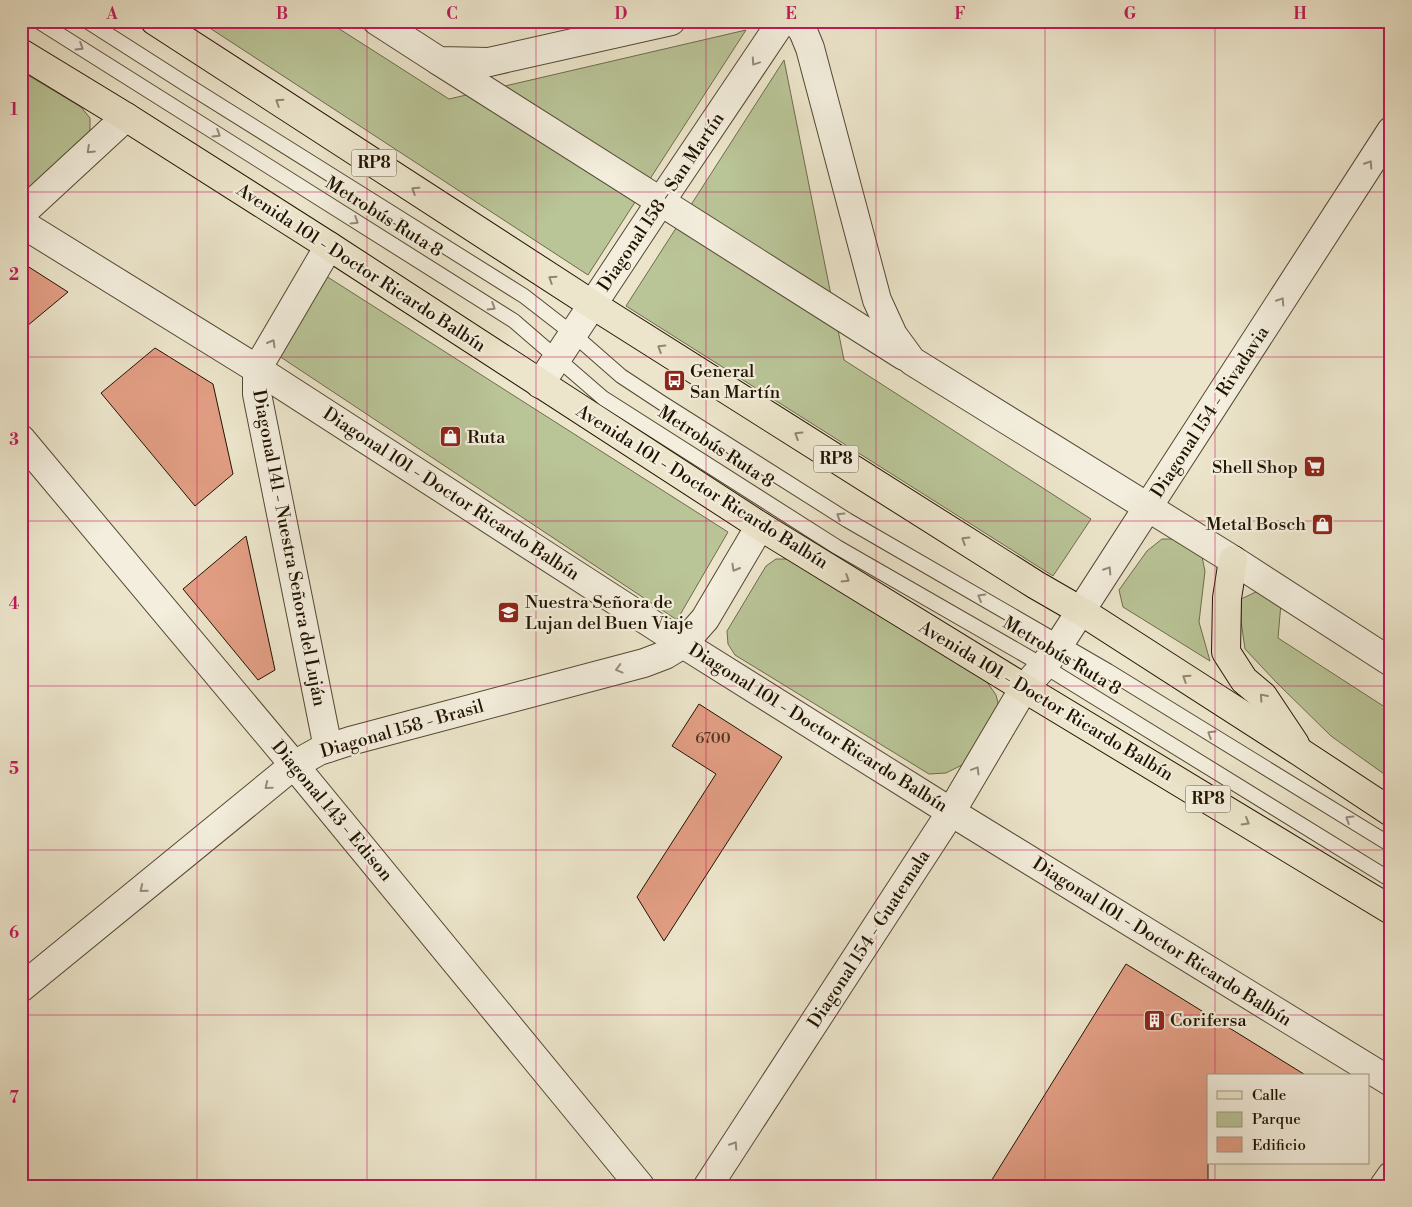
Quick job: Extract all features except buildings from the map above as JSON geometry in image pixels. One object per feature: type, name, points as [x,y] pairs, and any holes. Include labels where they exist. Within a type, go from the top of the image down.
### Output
[{"type":"main road","name":"RP8","points":[[156,21],[592,305],[1036,585],[1081,611],[1391,812]]},
{"type":"main road","name":"Avenida 101 - Doctor Ricardo Balbín","points":[[21,53],[126,117],[329,246],[760,526],[1391,910]]},
{"type":"main road","points":[[1234,560],[1227,598],[1226,652],[1244,680],[1263,696],[1300,752]]},
{"type":"street","points":[[378,21],[438,61],[912,361],[1234,560],[1391,662]]},
{"type":"street","points":[[438,61],[489,62],[671,21]]},
{"type":"street","name":"Diagonal 158 - San Martín","points":[[540,384],[782,21]]},
{"type":"street","points":[[795,21],[803,32],[810,48],[877,300],[892,335],[912,361]]},
{"type":"street","points":[[21,214],[126,117]]},
{"type":"street","name":"Diagonal 154 - Rivadavia","points":[[1024,688],[1044,666],[1060,643],[1391,131]]},
{"type":"street","name":"Diagonal 101 - Doctor Ricardo Balbín","points":[[21,223],[257,369],[683,644],[951,812],[1391,1082]]},
{"type":"street","name":"Diagonal 141 - Nuestra Señora del Luján","points":[[328,748],[257,394],[257,369],[329,246]]},
{"type":"street","name":"Diagonal 143 - Edison","points":[[21,439],[294,765],[640,1186]]},
{"type":"street","name":"Diagonal 158 - Brasil","points":[[21,988],[294,765],[319,751],[350,741],[644,663],[665,655],[683,644],[705,619],[760,526]]},
{"type":"street","name":"Diagonal 154 - Guatemala","points":[[708,1186],[951,812],[1024,688]]},
{"type":"street","points":[[1384,1186],[1391,1176]]},
{"type":"lane","name":"Metrobús Ruta 8","points":[[38,21],[514,321],[603,398],[836,546],[1044,666],[1391,880]]},
{"type":"lane","name":"Metrobús Ruta 8","points":[[87,21],[524,296],[573,334],[621,376],[662,404],[847,520],[1108,671],[1391,845]]},
{"type":"green space","points":[[199,21],[327,21],[449,99],[746,30],[588,275]]},
{"type":"green space","points":[[784,60],[844,360],[1091,519],[1053,576],[626,306]]},
{"type":"green space","points":[[21,71],[81,107],[90,118],[90,136],[41,180],[25,189],[21,188]]},
{"type":"green space","points":[[326,276],[728,532],[677,620],[273,352]]},
{"type":"green space","points":[[1162,539],[1179,539],[1190,545],[1202,557],[1205,571],[1199,622],[1210,661],[1123,607],[1119,590],[1147,551]]},
{"type":"green space","points":[[776,559],[790,559],[987,682],[996,695],[999,707],[964,764],[946,773],[929,774],[735,655],[728,644],[727,631],[766,566]]},
{"type":"green space","points":[[1260,590],[1281,603],[1278,638],[1391,711],[1391,779],[1331,736],[1245,649],[1241,621],[1241,599]]},
{"type":"place","name":"General San Martín","points":[[674,381]]},
{"type":"place","name":"Ruta","points":[[451,437]]},
{"type":"place","name":"Shell Shop","points":[[1314,467]]},
{"type":"place","name":"Metal Bosch","points":[[1322,524]]},
{"type":"place","name":"Nuestra Señora de Lujan del Buen Viaje","points":[[509,612]]},
{"type":"place","name":"Corifersa","points":[[1154,1020]]}]
